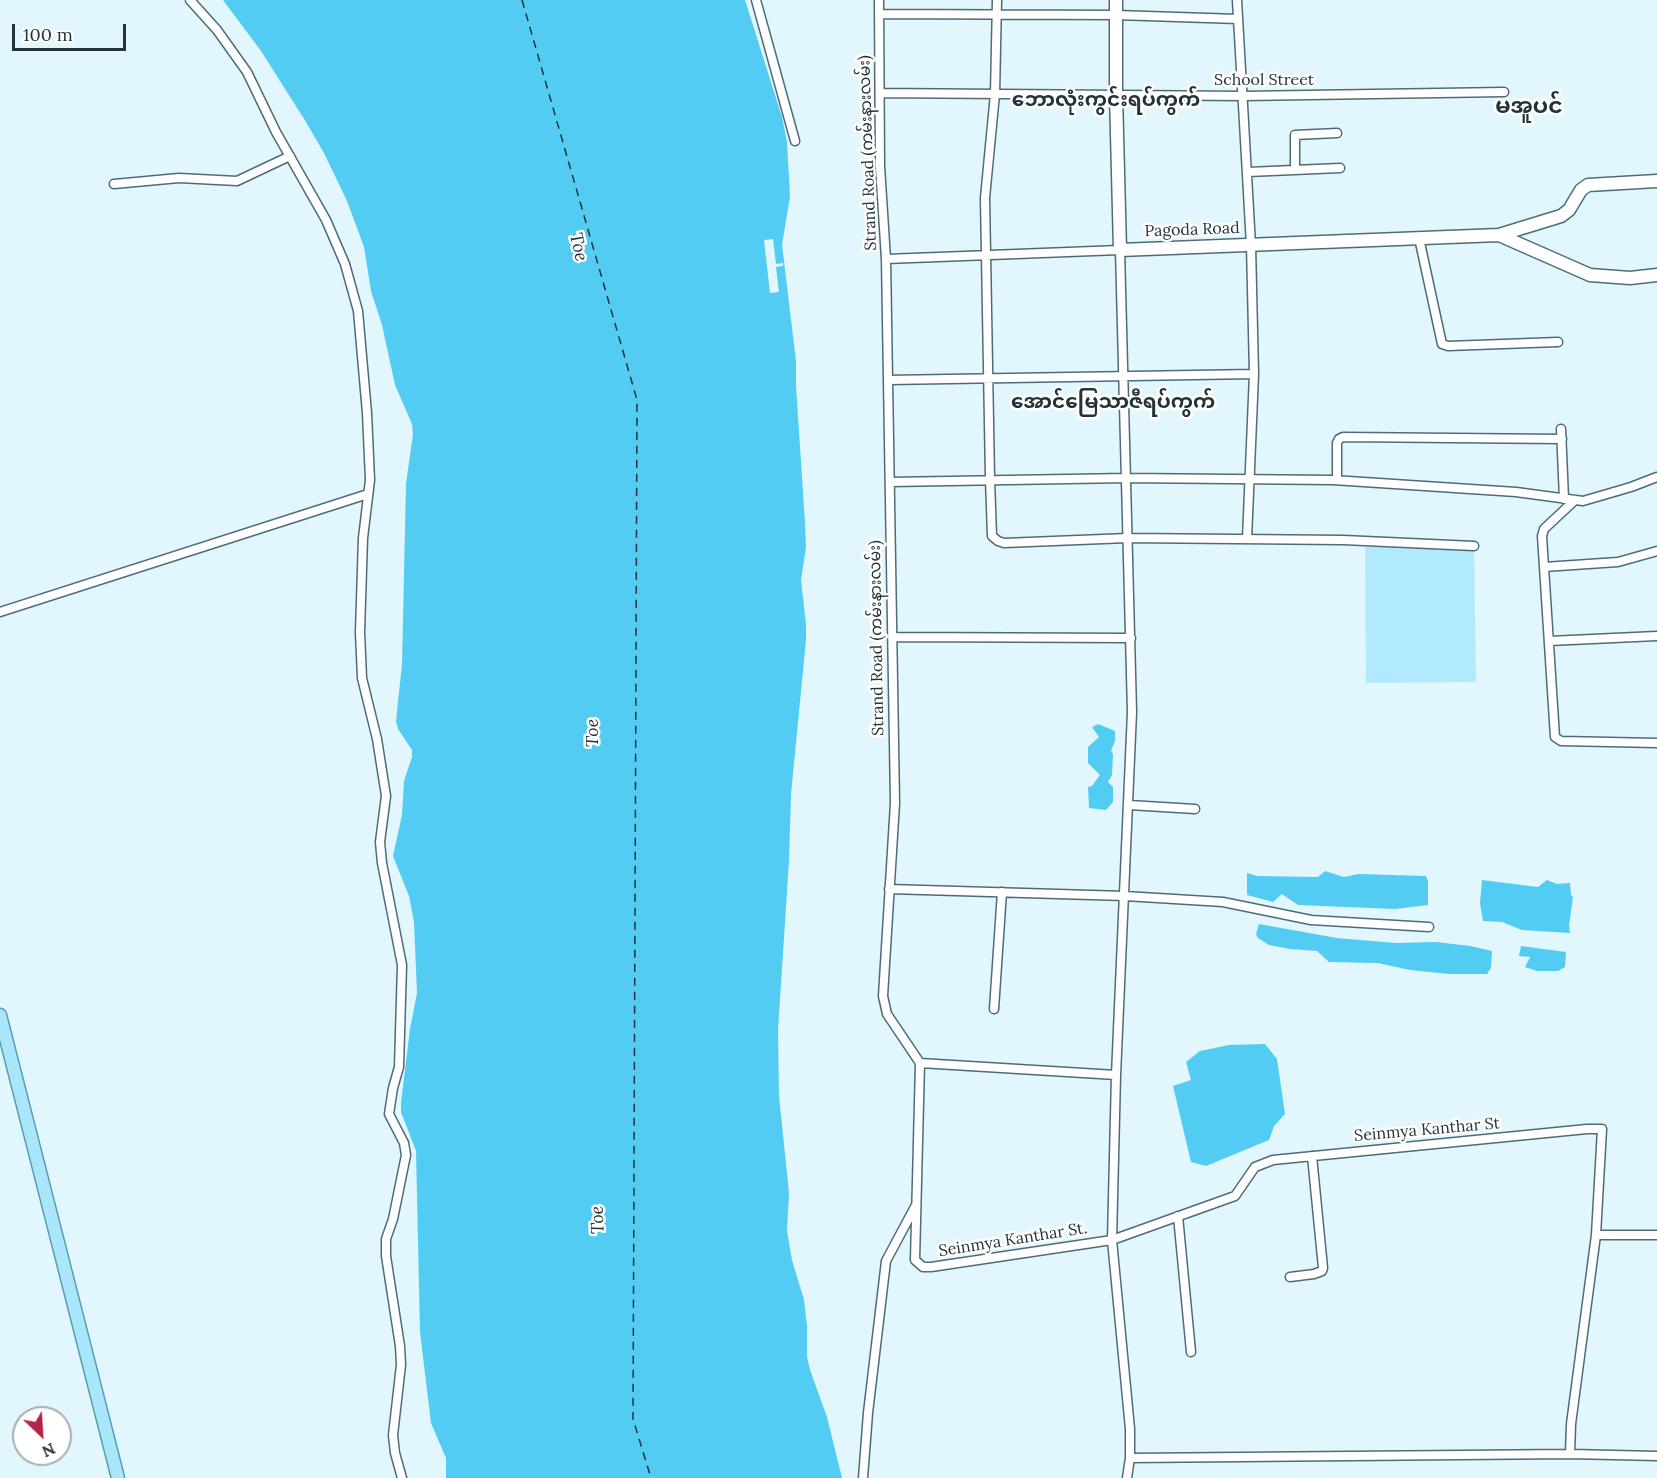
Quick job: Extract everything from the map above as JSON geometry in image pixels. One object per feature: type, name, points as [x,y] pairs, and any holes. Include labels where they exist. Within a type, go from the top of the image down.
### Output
[{"type":"main road","points":[[1116,0],[1120,250]]},
{"type":"main road","name":"Pagoda Road","points":[[1120,250],[1498,235],[1561,216],[1569,210],[1581,190],[1588,185],[1657,181]]},
{"type":"main road","name":"Pagoda Road","points":[[1498,235],[1590,274],[1630,278],[1657,275]]},
{"type":"main road","points":[[0,1016],[118,1478]]},
{"type":"street","points":[[190,0],[238,58],[276,132],[316,200],[339,247],[358,311],[370,480],[363,538],[360,632],[362,678],[377,739],[386,796],[380,843],[402,966],[399,1067],[389,1114],[404,1143],[406,1155],[393,1219],[386,1239],[386,1256],[400,1346],[393,1435],[402,1478]]},
{"type":"street","points":[[756,0],[795,141]]},
{"type":"street","name":"Strand Road (ကမ်းနားလမ်း)","points":[[879,0],[880,166],[886,259],[895,803],[883,996],[887,1014],[920,1063]]},
{"type":"street","points":[[997,0],[995,94],[985,198],[993,536],[1004,543],[1128,538],[1343,540],[1474,546]]},
{"type":"street","points":[[1237,0],[1248,172],[1254,374],[1247,539]]},
{"type":"street","points":[[879,14],[1116,15],[1238,19]]},
{"type":"street","name":"School Street","points":[[880,93],[1244,96],[1504,92]]},
{"type":"street","points":[[1295,170],[1295,135],[1337,133]]},
{"type":"street","points":[[114,184],[179,178],[237,180],[290,156]]},
{"type":"street","points":[[1248,172],[1340,168]]},
{"type":"street","points":[[1419,238],[1442,344],[1448,346],[1558,342]]},
{"type":"street","points":[[1120,250],[1132,712],[1116,1075],[1112,1239],[1130,1429],[1127,1478]]},
{"type":"street","name":"Pagoda Road","points":[[886,259],[1120,250]]},
{"type":"street","points":[[888,380],[1254,374]]},
{"type":"street","points":[[1562,429],[1564,499]]},
{"type":"street","points":[[1337,480],[1338,441],[1343,437],[1562,439]]},
{"type":"street","points":[[890,482],[1127,478],[1337,480],[1516,492],[1583,501],[1657,477]]},
{"type":"street","points":[[0,612],[368,494]]},
{"type":"street","points":[[1575,500],[1544,529],[1542,536],[1556,739],[1561,741],[1657,743]]},
{"type":"street","points":[[1544,567],[1618,562],[1657,551]]},
{"type":"street","points":[[1549,640],[1657,636]]},
{"type":"street","points":[[892,637],[1131,638]]},
{"type":"street","points":[[1129,805],[1195,809]]},
{"type":"street","points":[[890,889],[1125,896],[1223,902],[1311,920],[1429,927]]},
{"type":"street","points":[[994,1009],[1002,892]]},
{"type":"street","points":[[863,1478],[868,1413],[886,1261],[917,1204],[920,1063],[1116,1075]]},
{"type":"street","name":"Seinmya Kanthar St","points":[[1112,1239],[1235,1196],[1256,1167],[1273,1160],[1602,1129],[1596,1234]]},
{"type":"street","points":[[1290,1277],[1319,1273],[1323,1268],[1312,1156]]},
{"type":"street","name":"Seinmya Kanthar St.","points":[[917,1204],[914,1251],[915,1260],[923,1267],[1112,1239]]},
{"type":"street","points":[[1178,1216],[1191,1352]]},
{"type":"street","points":[[1570,1454],[1570,1424],[1596,1234],[1657,1235]]},
{"type":"street","points":[[1130,1458],[1570,1454],[1657,1456]]},
{"type":"shaded area","points":[[1474,546],[1476,682],[1366,683],[1365,547]]},
{"type":"water","name":"Toe","points":[[223,0],[745,0],[782,117],[787,142],[790,196],[782,245],[796,361],[806,547],[801,580],[806,640],[791,794],[778,1030],[779,1096],[789,1193],[787,1231],[792,1260],[804,1300],[807,1357],[827,1417],[842,1478],[446,1478],[446,1458],[431,1423],[420,1332],[416,1151],[401,1112],[410,1029],[417,993],[414,922],[409,896],[393,856],[402,815],[404,781],[412,757],[412,750],[398,729],[396,721],[402,664],[406,484],[413,434],[412,424],[395,385],[382,325],[371,291],[364,247],[347,201],[306,122],[261,51]]},
{"type":"water","points":[[1098,724],[1115,731],[1115,741],[1111,751],[1113,754],[1112,775],[1108,782],[1113,787],[1113,802],[1106,810],[1089,808],[1088,787],[1092,786],[1100,775],[1088,763],[1088,747],[1099,737],[1092,727]]},
{"type":"water","points":[[1325,871],[1344,877],[1359,874],[1426,876],[1428,905],[1395,909],[1298,905],[1282,894],[1273,902],[1247,895],[1247,873],[1257,876],[1318,877]]},
{"type":"water","points":[[1482,880],[1538,887],[1547,880],[1557,884],[1570,883],[1573,897],[1570,933],[1522,930],[1502,922],[1483,921],[1480,903]]},
{"type":"water","points":[[1259,924],[1337,938],[1396,943],[1436,942],[1470,946],[1492,951],[1491,968],[1487,974],[1449,974],[1410,970],[1378,963],[1329,962],[1317,951],[1269,945],[1256,934]]},
{"type":"water","points":[[1521,946],[1566,952],[1565,967],[1558,971],[1537,971],[1525,967],[1530,957],[1519,956]]},
{"type":"water","points":[[1265,1044],[1277,1059],[1285,1114],[1274,1126],[1269,1140],[1206,1166],[1191,1162],[1173,1086],[1191,1080],[1186,1062],[1200,1051],[1229,1045]]},
{"type":"pier","points":[[773,239],[776,264],[783,263],[783,266],[776,267],[779,292],[770,293],[764,240]]},
{"type":"ferry route","points":[[522,0],[637,400],[633,1419],[651,1478]]},
{"type":"district","name":"ဘောလုံးကွင်းရပ်ကွက်","points":[[1106,100]]},
{"type":"district","name":"မအူပင်","points":[[1529,107]]},
{"type":"district","name":"အောင်မြေသာဇီရပ်ကွက်","points":[[1113,402]]}]
